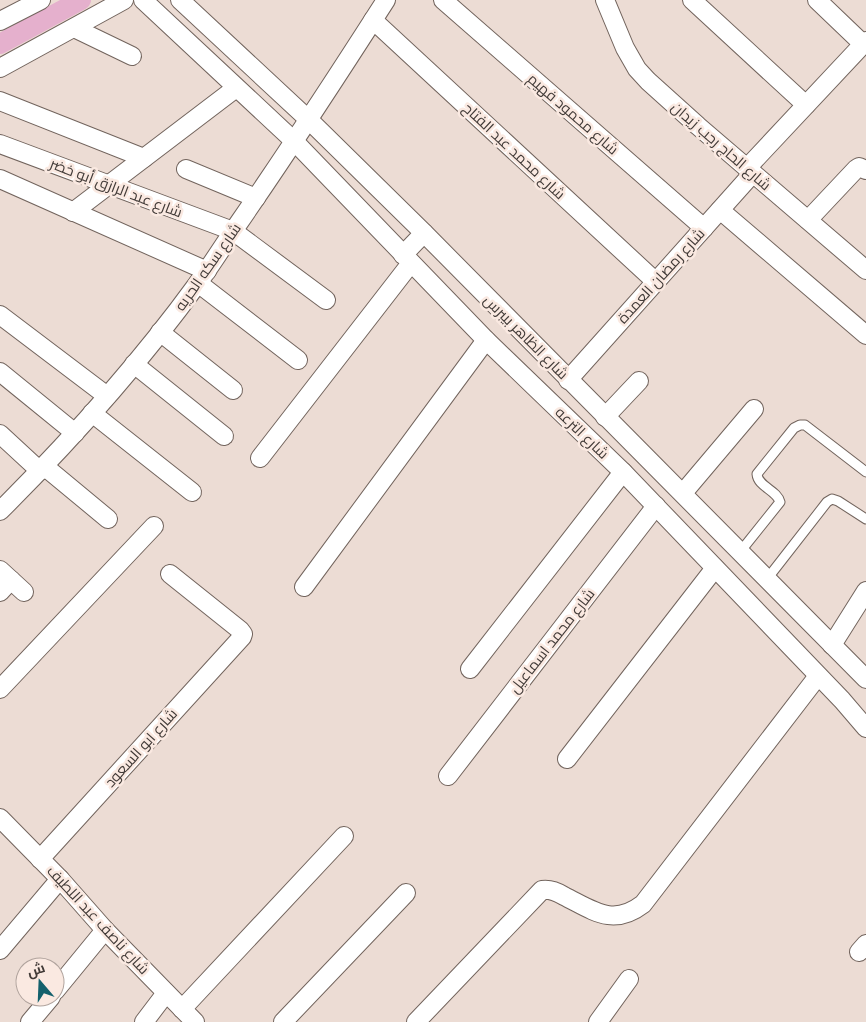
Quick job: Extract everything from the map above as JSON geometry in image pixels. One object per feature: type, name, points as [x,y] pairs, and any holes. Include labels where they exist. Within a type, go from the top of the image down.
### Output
[{"type":"street","points":[[0,21],[41,0]]},
{"type":"street","points":[[0,68],[124,0]]},
{"type":"street","name":"شارع الترعه","points":[[143,0],[294,142],[486,340],[623,472],[866,728]]},
{"type":"street","name":"شارع الظاهر بيبرس","points":[[180,0],[309,120],[424,233],[866,679]]},
{"type":"street","name":"شارع سكه الحريه","points":[[0,511],[75,434],[160,332],[202,277],[309,120],[386,0]]},
{"type":"street","name":"شارع محمود فهيم","points":[[443,0],[704,228]]},
{"type":"street","name":"شارع الحاج رجب زيدان","points":[[604,0],[625,48],[637,69],[673,105],[866,270]]},
{"type":"street","points":[[692,0],[806,105]]},
{"type":"street","points":[[817,0],[864,43]]},
{"type":"street","name":"شارع محمد عبد الفتاح","points":[[373,20],[656,282]]},
{"type":"street","points":[[74,28],[132,56]]},
{"type":"street","name":"شارع رمضان العمدة","points":[[568,380],[720,210],[750,171],[806,105],[864,43]]},
{"type":"street","points":[[74,212],[236,88]]},
{"type":"street","points":[[0,101],[144,158]]},
{"type":"street","name":"شارع عبد الرازق أبو خضر","points":[[0,144],[233,232],[326,300]]},
{"type":"street","points":[[808,220],[856,169],[859,167],[866,170]]},
{"type":"street","points":[[186,169],[256,198]]},
{"type":"street","points":[[0,179],[74,212],[202,277],[298,360]]},
{"type":"street","points":[[720,210],[866,335]]},
{"type":"street","points":[[260,458],[407,259],[424,233]]},
{"type":"street","points":[[0,315],[107,396]]},
{"type":"street","points":[[160,332],[233,390]]},
{"type":"street","points":[[304,587],[486,340]]},
{"type":"street","points":[[134,364],[224,436]]},
{"type":"street","points":[[0,372],[75,434]]},
{"type":"street","points":[[605,417],[639,381]]},
{"type":"street","points":[[683,493],[754,409]]},
{"type":"street","points":[[92,413],[192,492]]},
{"type":"street","points":[[0,434],[42,469],[108,519]]},
{"type":"street","points":[[470,669],[623,472]]},
{"type":"street","name":"شارع محمد اسماعيل","points":[[448,776],[656,506]]},
{"type":"street","points":[[0,689],[154,526]]},
{"type":"street","points":[[567,759],[710,562],[734,545]]},
{"type":"street","name":"شارع ابو السعود","points":[[40,859],[243,634],[170,574]]},
{"type":"street","points":[[832,645],[866,591]]},
{"type":"street","points":[[416,1022],[538,894],[548,889],[553,890],[600,914],[610,916],[621,916],[633,912],[643,904],[818,676]]},
{"type":"street","name":"شارع ناصف عبد اللطيف","points":[[1,821],[60,879],[105,930],[196,1022]]},
{"type":"street","points":[[182,1009],[344,836]]},
{"type":"street","points":[[0,950],[60,879]]},
{"type":"street","points":[[282,1022],[406,893]]},
{"type":"street","points":[[65,980],[105,930]]},
{"type":"street","points":[[598,1022],[629,979]]},
{"type":"street","points":[[144,1022],[166,993]]},
{"type":"street","points":[[30,1022],[42,1007]]},
{"type":"lane","points":[[734,545],[780,502],[779,497],[759,481],[757,474],[794,428],[800,425],[805,426],[866,472]]},
{"type":"lane","points":[[767,579],[827,502],[832,499],[838,501],[866,519]]},
{"type":"waterway","points":[[0,44],[81,0]]}]
